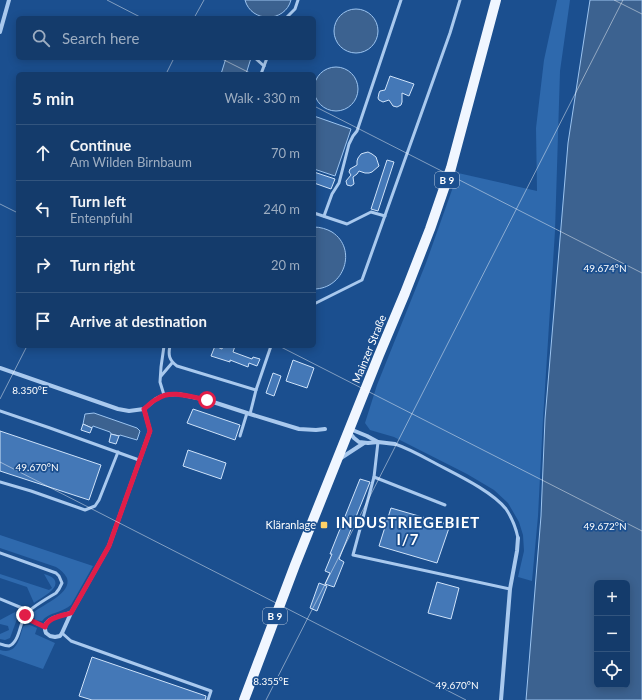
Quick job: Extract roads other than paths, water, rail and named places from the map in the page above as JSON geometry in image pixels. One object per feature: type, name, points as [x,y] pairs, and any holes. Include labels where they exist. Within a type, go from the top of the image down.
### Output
[{"type":"main road","name":"Mainzer Straße","points":[[244,700],[295,565],[408,287],[441,198],[451,168],[496,0]]},
{"type":"street","points":[[0,32],[9,0]]},
{"type":"street","points":[[0,368],[118,409],[129,411],[144,409],[156,399],[164,395],[178,394],[207,400],[299,429],[325,429]]},
{"type":"street","points":[[71,613],[52,618],[48,621],[45,627],[46,633],[50,636],[60,636],[71,613],[109,546],[150,431],[144,409]]},
{"type":"street","points":[[349,430],[367,436],[378,442]]},
{"type":"street","points":[[349,430],[356,440],[364,443],[378,442],[395,444]]},
{"type":"street","points":[[337,460],[364,443]]},
{"type":"street","points":[[501,700],[510,589],[518,538]]},
{"type":"lane","points":[[288,16],[295,9],[298,0]]},
{"type":"lane","points":[[324,216],[332,194],[339,184],[349,144],[352,136],[357,131],[401,0]]},
{"type":"lane","points":[[316,303],[362,280],[450,33],[460,0]]},
{"type":"lane","points":[[257,60],[264,66]]},
{"type":"lane","points":[[262,72],[266,60]]},
{"type":"lane","points":[[316,214],[347,224],[371,212],[385,216]]},
{"type":"lane","points":[[164,348],[160,382],[164,395]]},
{"type":"lane","points":[[170,348],[169,356],[172,363],[177,366],[256,390]]},
{"type":"lane","points":[[240,436],[271,348]]},
{"type":"lane","points":[[161,376],[172,363]]},
{"type":"lane","points":[[0,411],[139,460]]},
{"type":"lane","points":[[378,442],[374,477],[353,555],[510,589]]},
{"type":"lane","points":[[395,444],[447,469],[492,496],[506,509],[511,517],[518,538]]},
{"type":"lane","points":[[0,482],[85,510],[95,506],[99,500],[118,452]]},
{"type":"lane","points":[[374,477],[445,505]]},
{"type":"lane","points":[[0,554],[52,571],[59,576],[61,581],[61,586],[56,593],[25,615],[13,644],[10,646],[0,644]]},
{"type":"lane","points":[[0,599],[22,608],[28,619],[45,627]]},
{"type":"lane","points":[[62,633],[71,641],[211,691],[208,700]]},
{"type":"place","name":"Kläranlage","points":[[324,525]]},
{"type":"district","name":"INDUSTRIEGEBIET I/7","points":[[408,532]]}]
